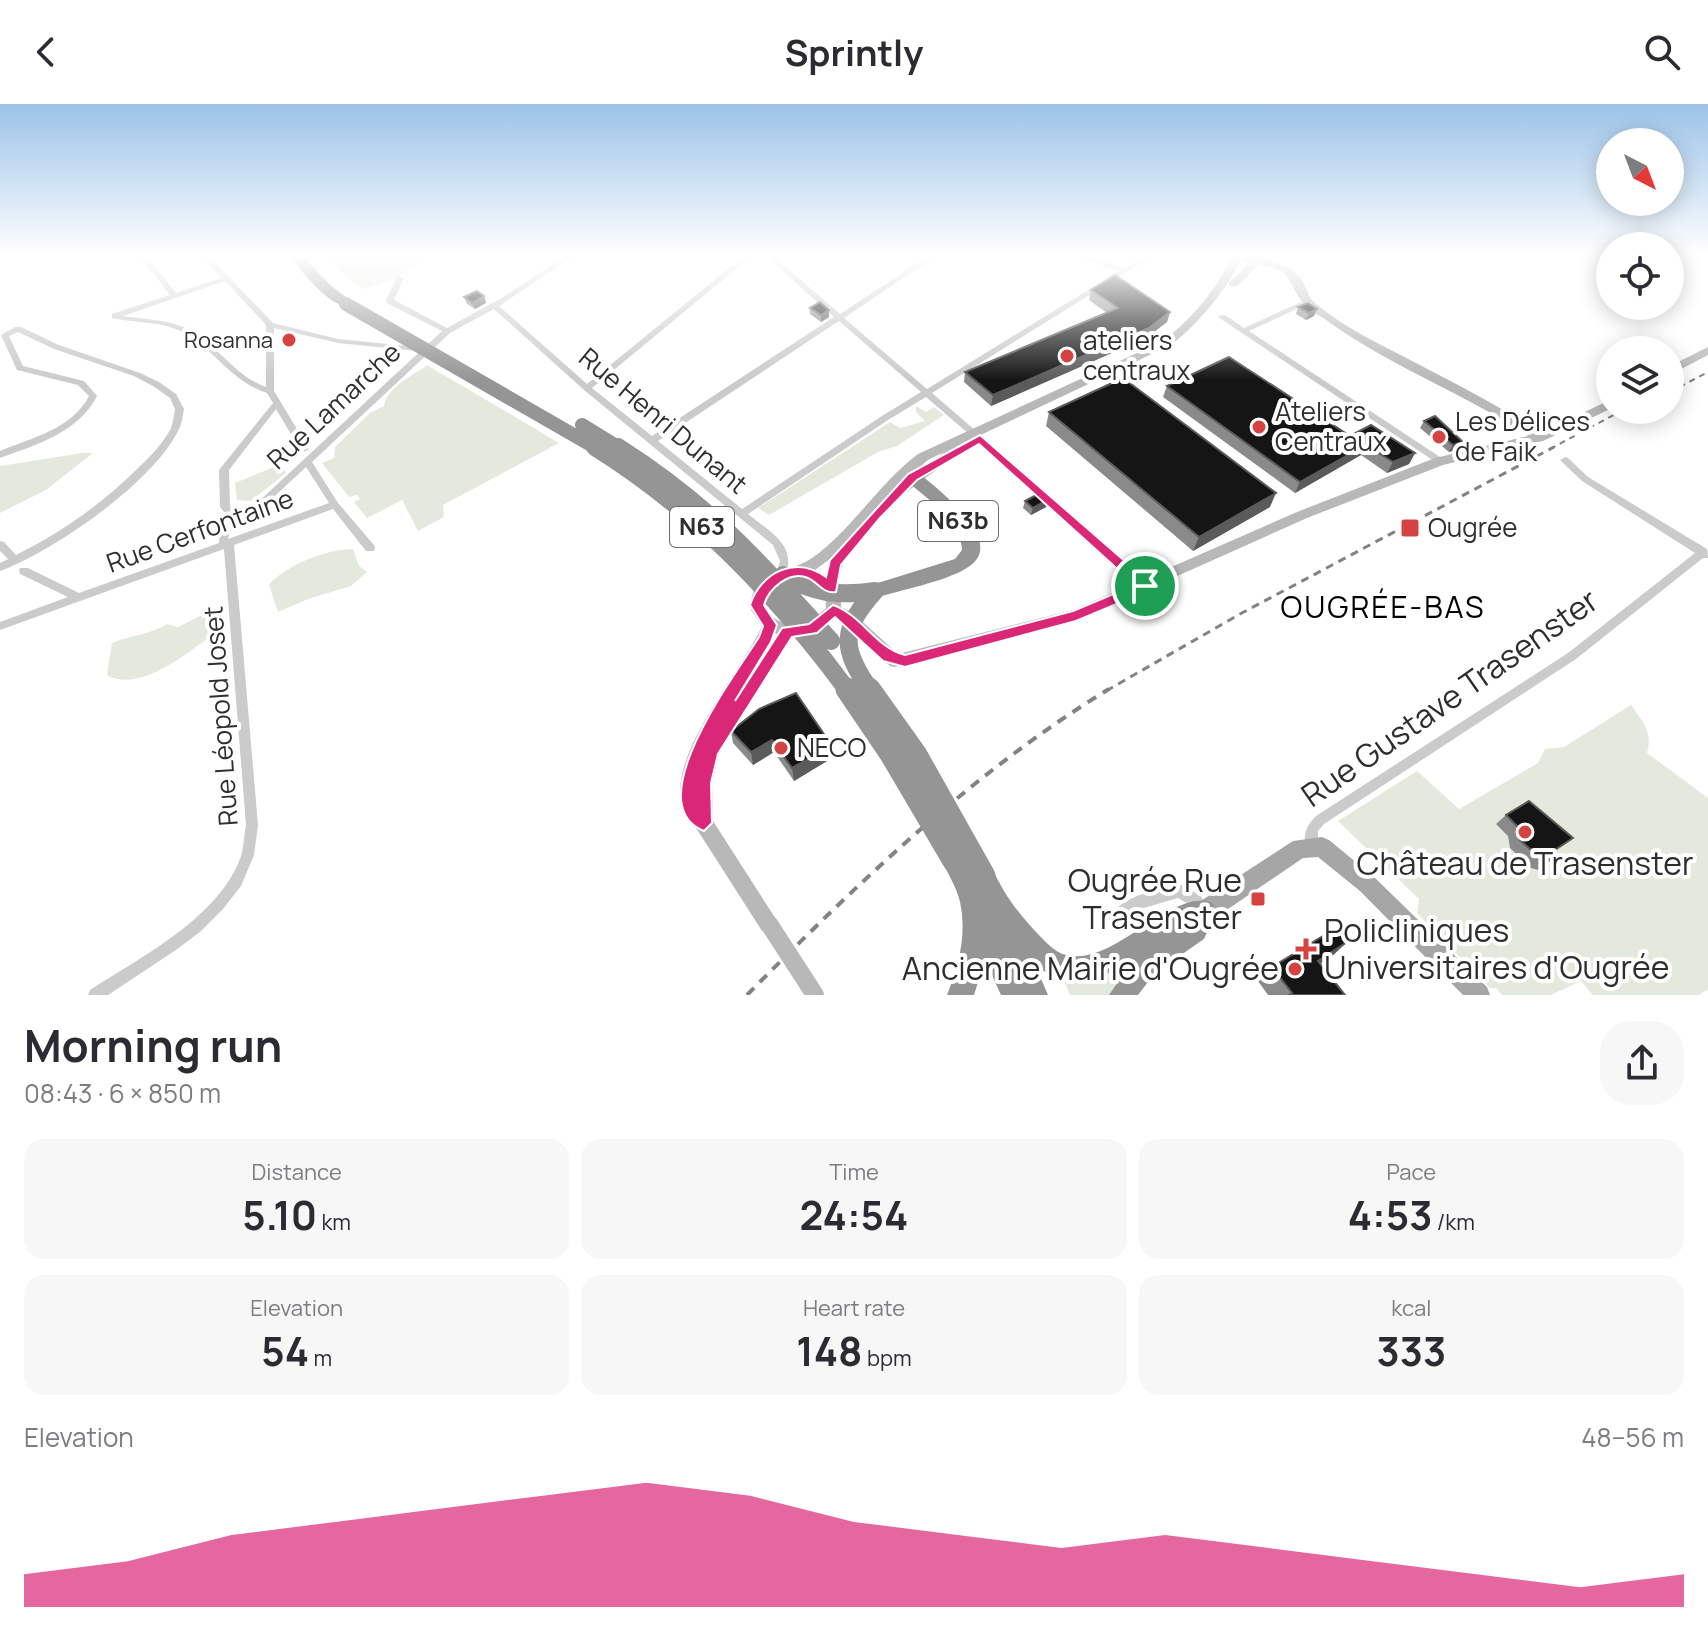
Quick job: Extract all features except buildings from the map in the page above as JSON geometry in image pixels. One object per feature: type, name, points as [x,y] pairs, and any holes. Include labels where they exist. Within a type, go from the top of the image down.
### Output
[{"type":"highway","name":"N63","points":[[342,297],[611,441],[690,497],[774,572],[856,670],[916,755],[976,881],[1014,995]]},
{"type":"highway","name":"N63","points":[[347,297],[600,450],[643,479],[716,539],[796,623],[838,676],[892,755],[954,861],[1000,909],[1035,995]]},
{"type":"highway","name":"N63b","points":[[875,591],[949,568],[967,557],[972,545],[970,536],[913,477]]},
{"type":"highway","points":[[774,572],[803,589],[826,595],[875,591]]},
{"type":"highway","points":[[856,670],[849,643],[851,618],[875,591]]},
{"type":"highway","points":[[960,995],[971,968],[975,942],[976,881]]},
{"type":"highway","points":[[1000,909],[1043,957],[1081,970],[1107,964],[1183,915],[1204,912]]},
{"type":"highway","points":[[1122,995],[1146,964],[1195,930],[1204,912]]},
{"type":"main road","points":[[833,610],[831,588],[836,562],[913,477],[976,436],[1174,339],[1210,297]]},
{"type":"main road","points":[[800,571],[824,559],[899,474],[923,457],[1179,346],[1221,297]]},
{"type":"main road","points":[[1305,297],[1308,302],[1438,380],[1500,411],[1539,438]]},
{"type":"main road","points":[[1684,363],[1708,350]]},
{"type":"main road","points":[[833,610],[848,617],[888,657],[905,661],[1076,615],[1297,517],[1440,461],[1539,438],[1596,411]]},
{"type":"main road","points":[[831,588],[818,576],[800,571],[774,572],[758,598],[758,610],[770,625],[787,632],[812,629],[833,610]]},
{"type":"main road","points":[[770,625],[766,638],[717,714],[693,762],[689,806],[704,823],[815,995]]},
{"type":"main road","points":[[704,823],[703,783],[711,752],[787,632]]},
{"type":"main road","points":[[1312,845],[1331,851],[1347,865],[1479,995]]},
{"type":"main road","name":"Rue Gustave Trasenster","points":[[1204,912],[1300,848],[1312,845]]},
{"type":"street","points":[[170,297],[115,316],[182,329],[210,346],[239,379],[270,391]]},
{"type":"street","points":[[242,297],[270,325],[352,343],[406,346],[424,353]]},
{"type":"street","points":[[392,297],[390,301],[447,331]]},
{"type":"street","name":"Rue Lamarche","points":[[229,544],[242,528],[238,522],[308,462],[447,331],[510,297]]},
{"type":"street","points":[[587,388],[699,297]]},
{"type":"street","points":[[815,297],[1145,586]]},
{"type":"street","points":[[651,441],[876,297]]},
{"type":"street","points":[[741,514],[926,393],[1083,297]]},
{"type":"street","points":[[1243,331],[1308,302]]},
{"type":"street","name":"Rue Henri Dunant","points":[[495,306],[587,388],[784,551],[774,572]]},
{"type":"street","points":[[1222,317],[1440,461]]},
{"type":"street","points":[[270,325],[270,391],[304,449]]},
{"type":"street","points":[[0,455],[70,422],[87,408],[93,396],[81,383],[20,368],[5,335],[12,330],[18,329],[86,360],[121,367],[167,392],[181,406],[182,414],[172,436],[120,491],[75,526],[0,567]]},
{"type":"street","points":[[269,347],[294,332]]},
{"type":"street","points":[[238,522],[225,507],[224,470],[277,403]]},
{"type":"street","points":[[1565,460],[1585,479],[1705,554]]},
{"type":"street","points":[[308,462],[335,505],[370,548]]},
{"type":"street","name":"Rue Cerfontaine","points":[[0,626],[335,505]]},
{"type":"street","name":"Rue Léopold Joset","points":[[95,995],[204,918],[235,882],[252,840],[229,544]]},
{"type":"street","points":[[0,545],[15,560]]},
{"type":"street","name":"Rue Gustave Trasenster","points":[[1312,845],[1312,829],[1320,820],[1572,656],[1705,554]]},
{"type":"street","name":"Rue Cerfontaine","points":[[24,571],[80,598]]},
{"type":"street","points":[[1115,919],[1133,904],[1179,891],[1195,900],[1204,912]]},
{"type":"shaded area","points":[[427,365],[559,443],[443,505],[444,517],[418,531],[402,500],[367,518],[354,502],[360,499],[357,495],[349,497],[322,463],[334,458],[335,447],[370,413],[384,406],[395,388]]},
{"type":"shaded area","points":[[916,406],[926,412],[934,407],[944,415],[897,446],[878,452],[769,515],[758,508],[890,422],[900,428],[925,421],[916,412]]},
{"type":"shaded area","points":[[93,453],[46,490],[0,513],[0,466]]},
{"type":"shaded area","points":[[281,464],[286,473],[251,501],[237,500],[235,483]]},
{"type":"shaded area","points":[[353,549],[359,566],[367,572],[351,586],[278,612],[269,585],[276,578],[308,560]]},
{"type":"shaded area","points":[[204,614],[214,617],[215,633],[179,659],[149,675],[134,679],[107,675],[112,643],[167,624],[178,627]]},
{"type":"shaded area","points":[[1631,705],[1648,733],[1647,753],[1708,798],[1708,989],[1699,995],[1593,995],[1581,981],[1551,995],[1502,995],[1496,988],[1490,988],[1417,913],[1419,899],[1338,821],[1417,771],[1459,809],[1538,763],[1545,749],[1564,747]]},
{"type":"shaded area","points":[[1182,924],[1114,995],[1070,995],[1062,976]]},
{"type":"railway","points":[[1684,385],[1708,372]]},
{"type":"railway","points":[[1550,449],[1597,424]]},
{"type":"railway","points":[[1106,691],[1240,614],[1554,447]]},
{"type":"railway","points":[[747,995],[875,870],[964,792],[1059,721],[1109,689]]},
{"type":"place","name":"Rosanna","points":[[289,340]]},
{"type":"place","name":"ateliers centraux","points":[[1067,356]]},
{"type":"place","name":"Ateliers Centraux","points":[[1259,427]]},
{"type":"place","name":"Les Délices de Faik","points":[[1439,437]]},
{"type":"place","name":"Ougrée","points":[[1410,528]]},
{"type":"place","name":"NECO","points":[[781,748]]},
{"type":"place","name":"Château de Trasenster","points":[[1525,832]]},
{"type":"place","name":"Ougrée Rue Trasenster","points":[[1258,899]]},
{"type":"place","name":"Policliniques Universitaires d'Ougrée","points":[[1306,949]]},
{"type":"place","name":"Ancienne Mairie d'Ougrée","points":[[1295,969]]},
{"type":"district","name":"OUGRÉE-BAS","points":[[1383,608]]},
{"type":"route","points":[[980,439],[1145,586],[1076,615],[905,661],[888,657],[848,617],[833,610],[829,618],[812,629],[787,632],[711,752],[703,783],[704,823],[694,816],[689,806],[690,776],[700,745],[766,638],[770,625],[757,605],[767,585],[790,572],[800,571],[818,576],[831,588],[835,564],[875,515],[913,477],[962,447],[980,439]]}]
